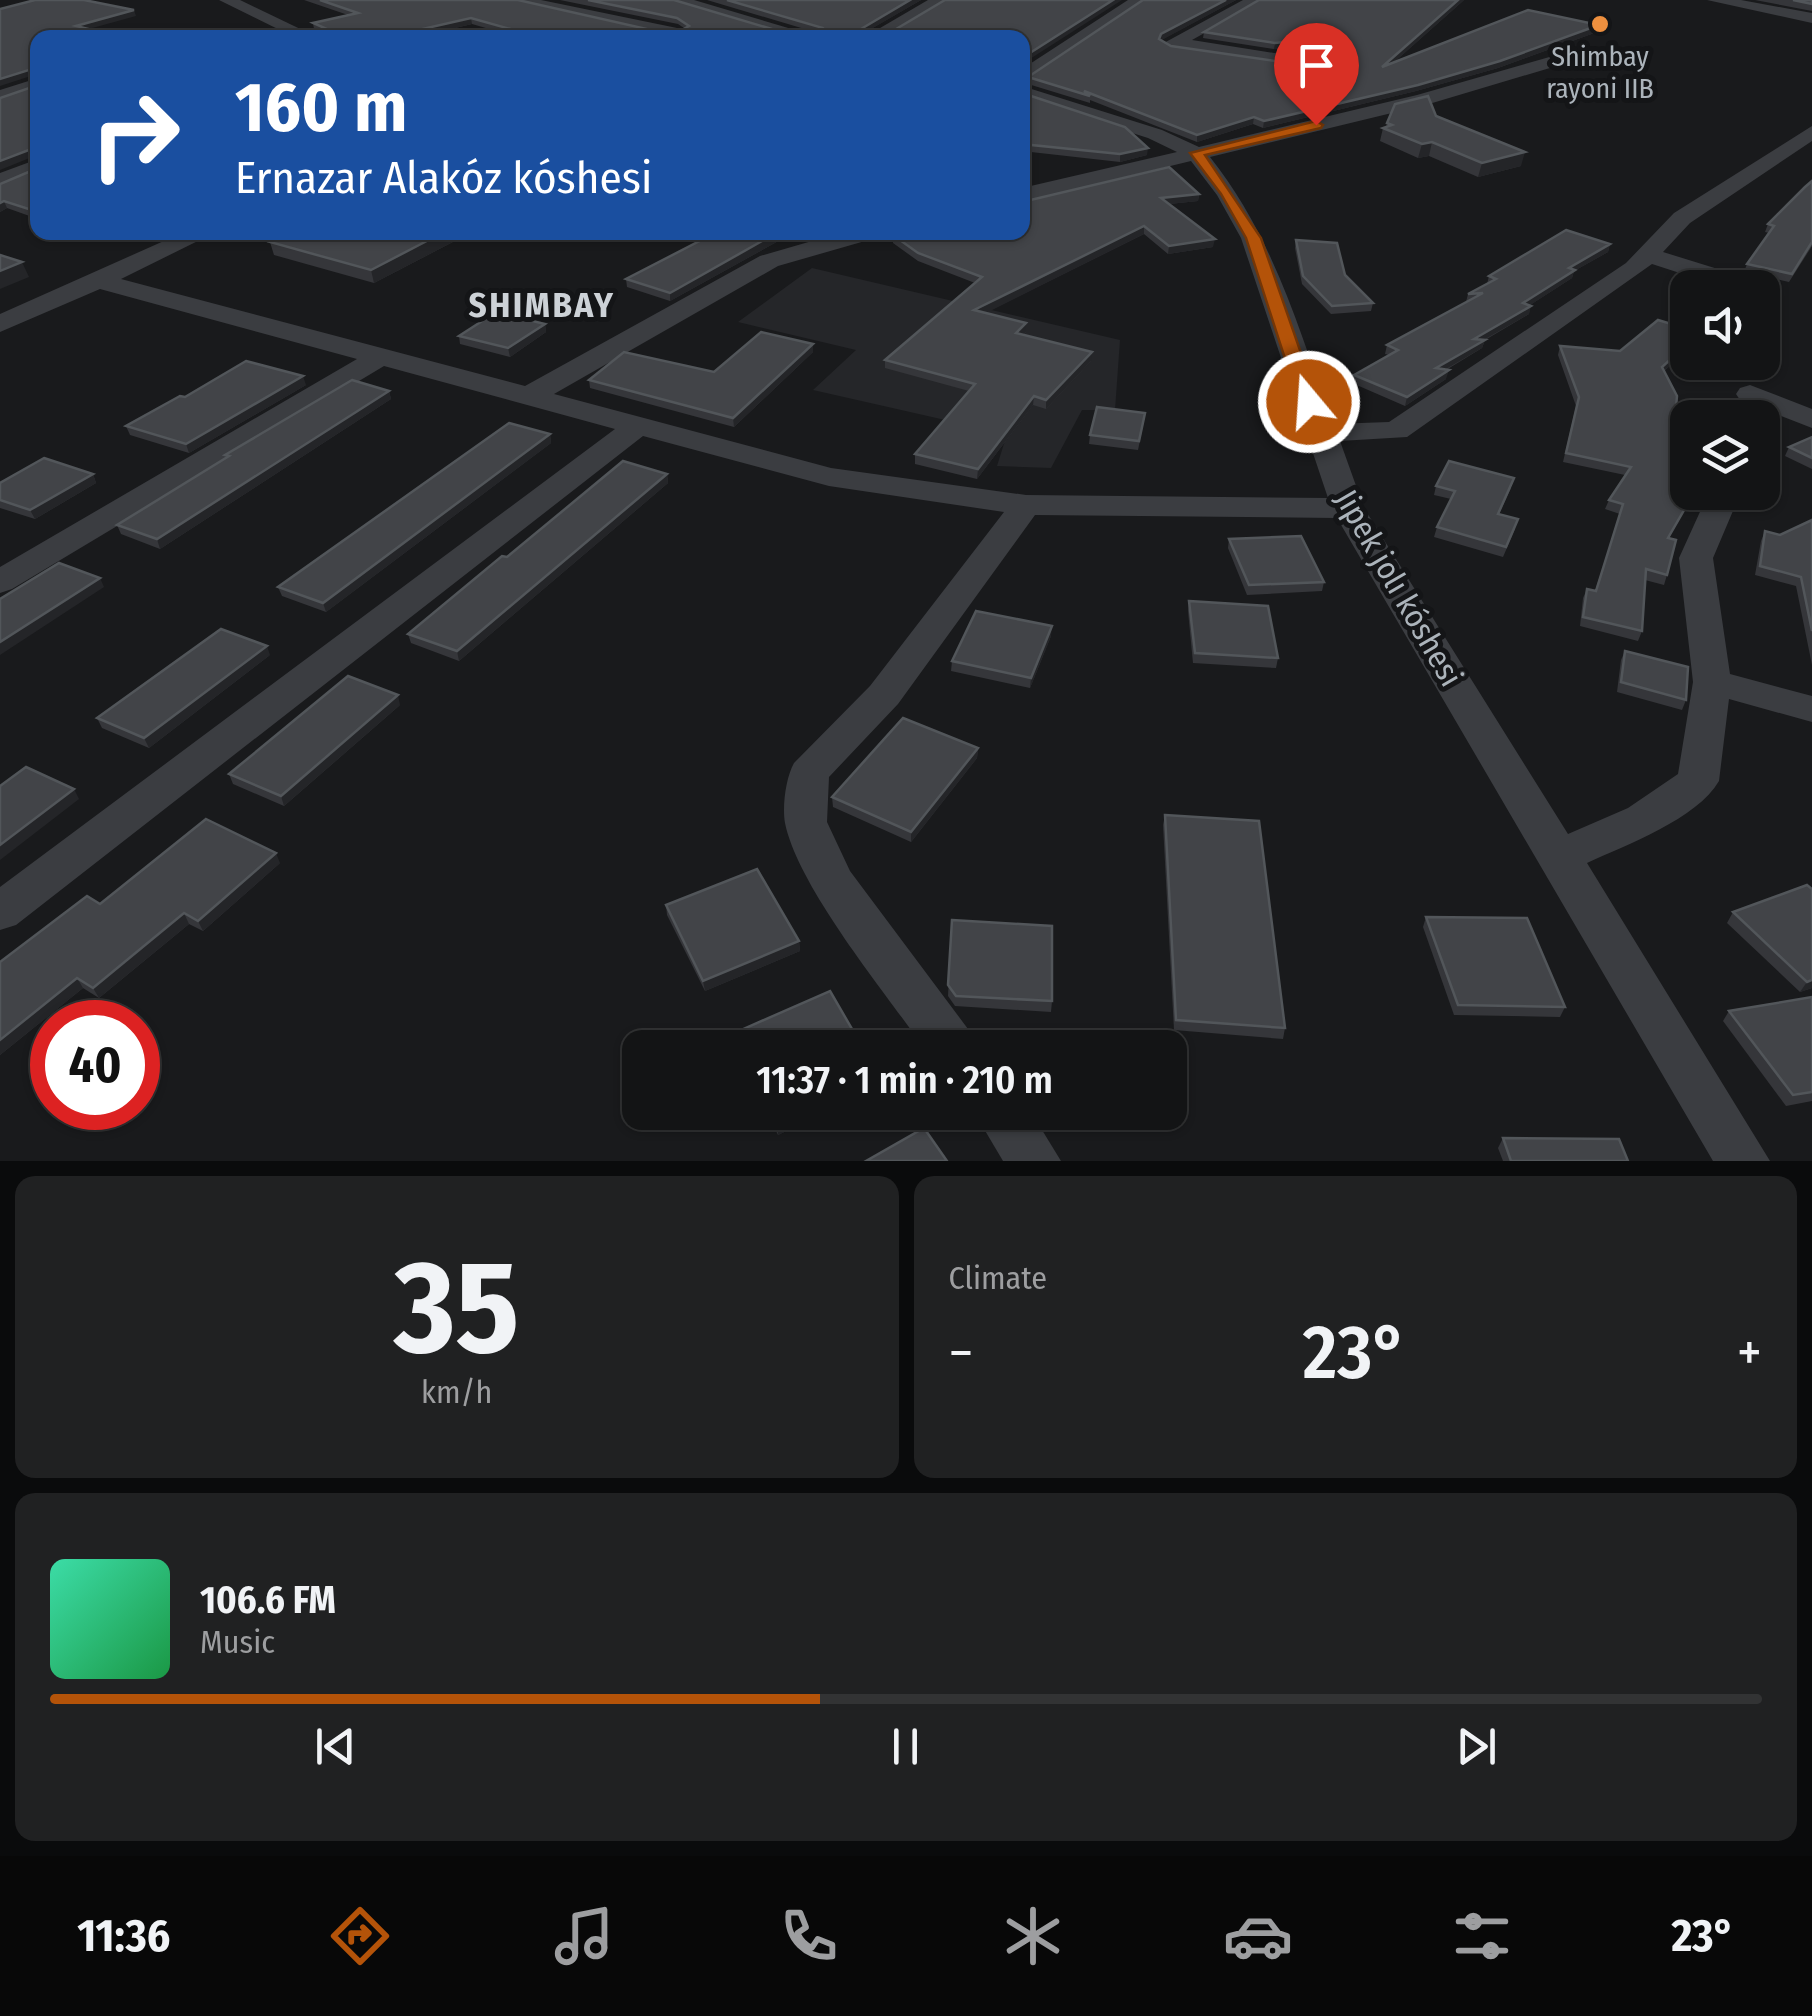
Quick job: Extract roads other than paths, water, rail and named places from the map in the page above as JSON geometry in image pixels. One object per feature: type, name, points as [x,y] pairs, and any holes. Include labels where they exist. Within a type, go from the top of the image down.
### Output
[{"type":"street","points":[[227,0],[293,30]]},
{"type":"street","points":[[518,0],[648,30]]},
{"type":"street","points":[[676,0],[785,30]]},
{"type":"street","points":[[684,30],[764,0]]},
{"type":"street","points":[[886,30],[940,0]]},
{"type":"street","points":[[1030,73],[1139,0]]},
{"type":"street","points":[[1254,0],[1169,45],[1263,59],[1294,60],[1333,52]]},
{"type":"street","points":[[1726,1],[1812,18]]},
{"type":"street","points":[[1030,194],[1422,100],[1574,55]]},
{"type":"street","points":[[0,96],[30,86]]},
{"type":"street","name":"Jipek jolı kóshesi","points":[[1030,95],[1156,134],[1196,153],[1227,193],[1253,238],[1348,508],[1743,1161]]},
{"type":"street","points":[[1319,433],[1396,430],[1635,268],[1682,218],[1812,132]]},
{"type":"street","points":[[0,181],[30,168]]},
{"type":"street","points":[[0,324],[187,240]]},
{"type":"street","points":[[531,394],[769,261],[842,240]]},
{"type":"street","points":[[1647,256],[1694,270]]},
{"type":"street","points":[[96,280],[531,394],[829,478],[1026,505],[1348,508]]},
{"type":"street","points":[[0,582],[383,355]]},
{"type":"street","points":[[1780,412],[1812,419]]},
{"type":"street","points":[[0,912],[640,425]]},
{"type":"street","points":[[939,1030],[832,880],[806,822],[809,773],[884,696],[1026,505]]},
{"type":"street","points":[[1558,857],[1643,819],[1698,781],[1712,682],[1696,558],[1717,510]]},
{"type":"street","points":[[1712,682],[1812,709]]},
{"type":"place","name":"Shimbay rayoni IIB","points":[[1600,24]]},
{"type":"district","name":"SHIMBAY","points":[[542,305]]}]
